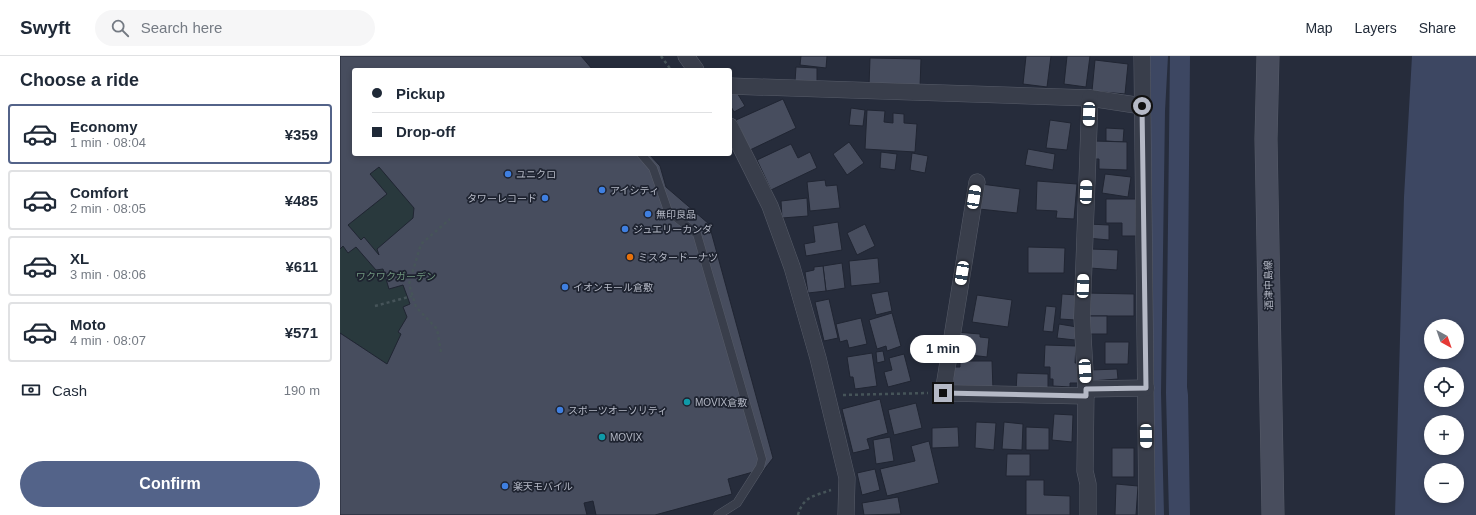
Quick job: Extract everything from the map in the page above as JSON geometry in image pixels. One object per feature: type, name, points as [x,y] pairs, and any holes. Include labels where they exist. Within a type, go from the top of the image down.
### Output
[{"type":"main road","name":"酒津中島線","points":[[1268,56],[1266,139],[1273,515]]},
{"type":"street","points":[[686,56],[695,68]]},
{"type":"street","points":[[1142,56],[1147,515]]},
{"type":"street","points":[[732,86],[1090,98],[1142,106]]},
{"type":"street","points":[[1088,515],[1088,484],[1085,471],[1086,392],[1082,318],[1090,98]]},
{"type":"street","points":[[732,130],[770,206],[792,267],[827,396],[847,478],[842,514]]},
{"type":"street","points":[[977,182],[943,393],[1086,392],[1146,388]]},
{"type":"lane","points":[[643,156],[653,168],[668,211],[697,234],[762,459],[760,467],[736,503],[718,515]]},
{"type":"path","points":[[661,56],[670,68]]},
{"type":"path","points":[[441,352],[437,329],[416,307],[409,284],[421,244],[450,219]]},
{"type":"path","points":[[375,306],[412,296]]},
{"type":"path","points":[[827,396],[943,393]]},
{"type":"path","points":[[798,515],[800,506],[808,498],[834,489]]},
{"type":"green space","name":"ワクワクガーデン","points":[[385,162],[444,236],[387,364],[340,333],[340,249],[357,235],[348,225],[387,194],[370,174]]},
{"type":"water","points":[[1149,56],[1168,56],[1165,111],[1161,393],[1164,515],[1147,515]]},
{"type":"water","points":[[1170,56],[1190,56],[1187,387],[1190,515],[1169,515],[1166,393]]},
{"type":"water","points":[[1412,56],[1476,56],[1476,515],[1395,515],[1404,197]]},
{"type":"building","name":"イオンモール倉敷","points":[[340,56],[581,56],[591,68],[352,68],[352,156],[651,156],[660,166],[666,187],[709,224],[773,458],[753,484],[753,472],[728,479],[732,494],[655,515],[596,515],[593,501],[584,503],[587,515],[340,515],[340,333],[387,364],[401,334],[398,332],[407,317],[403,307],[410,304],[403,285],[389,289],[383,269],[376,270],[356,247],[348,253],[343,246],[340,249]],"holes":[[[379,167],[414,208],[413,218],[377,249],[379,255],[364,237],[361,240],[348,225],[387,194],[370,174]]]},
{"type":"building","points":[[801,56],[827,56],[826,68],[800,65]]},
{"type":"building","points":[[1026,56],[1051,56],[1047,87],[1023,84]]},
{"type":"building","points":[[1067,56],[1090,56],[1086,87],[1064,84]]},
{"type":"building","points":[[870,58],[921,59],[920,87],[869,86]]},
{"type":"building","points":[[1095,60],[1128,64],[1125,94],[1092,91]]},
{"type":"building","points":[[796,67],[817,68],[817,83],[795,82]]},
{"type":"building","points":[[736,91],[745,106],[734,112],[732,108],[732,94]]},
{"type":"building","points":[[783,99],[796,128],[750,150],[736,120]]},
{"type":"building","points":[[851,108],[865,110],[863,126],[849,125]]},
{"type":"building","points":[[867,110],[885,111],[884,122],[893,123],[893,113],[904,114],[904,123],[917,124],[915,152],[865,149]]},
{"type":"building","points":[[1050,120],[1071,123],[1067,150],[1046,148]]},
{"type":"building","points":[[1106,128],[1124,129],[1123,142],[1106,141]]},
{"type":"building","points":[[1094,141],[1127,142],[1127,170],[1099,169],[1099,159],[1094,159]]},
{"type":"building","points":[[849,142],[864,163],[847,175],[833,154]]},
{"type":"building","points":[[791,144],[798,158],[810,152],[817,168],[771,190],[757,160]]},
{"type":"building","points":[[1028,149],[1055,154],[1053,170],[1025,165]]},
{"type":"building","points":[[881,152],[897,154],[895,170],[880,168]]},
{"type":"building","points":[[912,153],[928,156],[925,173],[910,170]]},
{"type":"building","points":[[1105,174],[1131,177],[1128,197],[1102,193]]},
{"type":"building","points":[[825,180],[826,186],[837,185],[840,208],[810,211],[807,182]]},
{"type":"building","points":[[1037,181],[1077,184],[1074,219],[1056,218],[1057,211],[1036,210]]},
{"type":"building","points":[[981,184],[1020,189],[1017,213],[979,209]]},
{"type":"building","points":[[807,198],[808,216],[782,218],[781,201]]},
{"type":"building","points":[[1106,199],[1136,199],[1136,236],[1122,236],[1122,223],[1106,223]]},
{"type":"building","points":[[838,222],[842,250],[806,256],[804,244],[815,242],[813,226]]},
{"type":"building","points":[[865,224],[875,246],[857,255],[847,233]]},
{"type":"building","points":[[1088,224],[1109,225],[1109,240],[1087,238]]},
{"type":"building","points":[[1028,247],[1065,248],[1064,273],[1028,273]]},
{"type":"building","points":[[1091,249],[1118,250],[1117,270],[1090,268]]},
{"type":"building","points":[[878,258],[880,283],[851,286],[849,261]]},
{"type":"building","points":[[842,263],[845,288],[826,291],[823,266]]},
{"type":"building","points":[[823,266],[826,291],[808,293],[805,272],[814,270],[814,267]]},
{"type":"building","points":[[888,291],[892,311],[876,315],[871,294]]},
{"type":"building","points":[[1086,293],[1134,294],[1134,316],[1086,316]]},
{"type":"building","points":[[1062,294],[1078,295],[1076,320],[1060,319]]},
{"type":"building","points":[[977,295],[1012,300],[1008,327],[972,322]]},
{"type":"building","points":[[829,299],[838,338],[824,341],[815,302]]},
{"type":"building","points":[[1046,306],[1056,307],[1053,332],[1043,331]]},
{"type":"building","points":[[892,313],[901,346],[887,351],[886,346],[877,349],[869,320]]},
{"type":"building","points":[[1086,316],[1107,316],[1107,334],[1086,334]]},
{"type":"building","points":[[861,318],[867,344],[849,348],[847,340],[840,342],[836,324]]},
{"type":"building","points":[[1059,324],[1077,327],[1075,340],[1057,338]]},
{"type":"building","points":[[956,332],[980,334],[980,337],[989,338],[987,357],[954,353]]},
{"type":"building","points":[[1105,342],[1129,342],[1128,364],[1105,364]]},
{"type":"building","points":[[1045,345],[1076,346],[1075,363],[1080,363],[1079,383],[1070,383],[1070,387],[1053,386],[1053,379],[1050,379],[1050,367],[1044,367]]},
{"type":"building","points":[[883,351],[885,361],[877,363],[876,352]]},
{"type":"building","points":[[872,353],[877,386],[855,389],[853,377],[850,377],[847,357]]},
{"type":"building","points":[[904,354],[911,381],[888,387],[884,372],[892,370],[889,358]]},
{"type":"building","points":[[960,361],[992,361],[993,390],[953,390],[953,367],[960,367]]},
{"type":"building","points":[[1117,369],[1118,379],[1091,381],[1091,370]]},
{"type":"building","points":[[1017,373],[1048,374],[1048,392],[1016,391]]},
{"type":"building","points":[[880,399],[888,433],[867,439],[870,449],[853,453],[842,409]]},
{"type":"building","points":[[916,403],[922,428],[894,435],[888,410]]},
{"type":"building","points":[[1054,414],[1073,415],[1072,442],[1052,440]]},
{"type":"building","points":[[976,422],[996,423],[994,450],[975,448]]},
{"type":"building","points":[[1004,422],[1023,424],[1022,450],[1002,449]]},
{"type":"building","points":[[958,427],[959,447],[932,448],[932,428]]},
{"type":"building","points":[[1026,427],[1049,428],[1049,450],[1026,450]]},
{"type":"building","points":[[890,437],[894,461],[876,464],[873,440]]},
{"type":"building","points":[[929,441],[939,483],[887,496],[880,469],[915,461],[911,446]]},
{"type":"building","points":[[1112,448],[1134,448],[1134,477],[1112,477]]},
{"type":"building","points":[[1007,454],[1030,454],[1030,476],[1006,476]]},
{"type":"building","points":[[875,469],[880,490],[862,495],[857,473]]},
{"type":"building","points":[[1026,480],[1044,480],[1044,495],[1070,496],[1070,515],[1026,515]]},
{"type":"building","points":[[1116,484],[1138,486],[1136,515],[1115,515]]},
{"type":"building","points":[[898,497],[901,514],[864,515],[862,503]]},
{"type":"place","name":"ユニクロ","points":[[508,174]]},
{"type":"place","name":"アイシティ","points":[[602,190]]},
{"type":"place","name":"タワーレコード","points":[[545,198]]},
{"type":"place","name":"無印良品","points":[[648,214]]},
{"type":"place","name":"ジュエリーカンダ","points":[[625,229]]},
{"type":"place","name":"ミスタードーナツ","points":[[630,257]]},
{"type":"place","name":"イオンモール倉敷","points":[[565,287]]},
{"type":"place","name":"MOVIX倉敷","points":[[687,402]]},
{"type":"place","name":"スポーツオーソリティ","points":[[560,410]]},
{"type":"place","name":"MOVIX","points":[[602,437]]},
{"type":"place","name":"楽天モバイル","points":[[505,486]]},
{"type":"route","points":[[943,393],[1086,396],[1086,389],[1146,388],[1142,106]]}]
